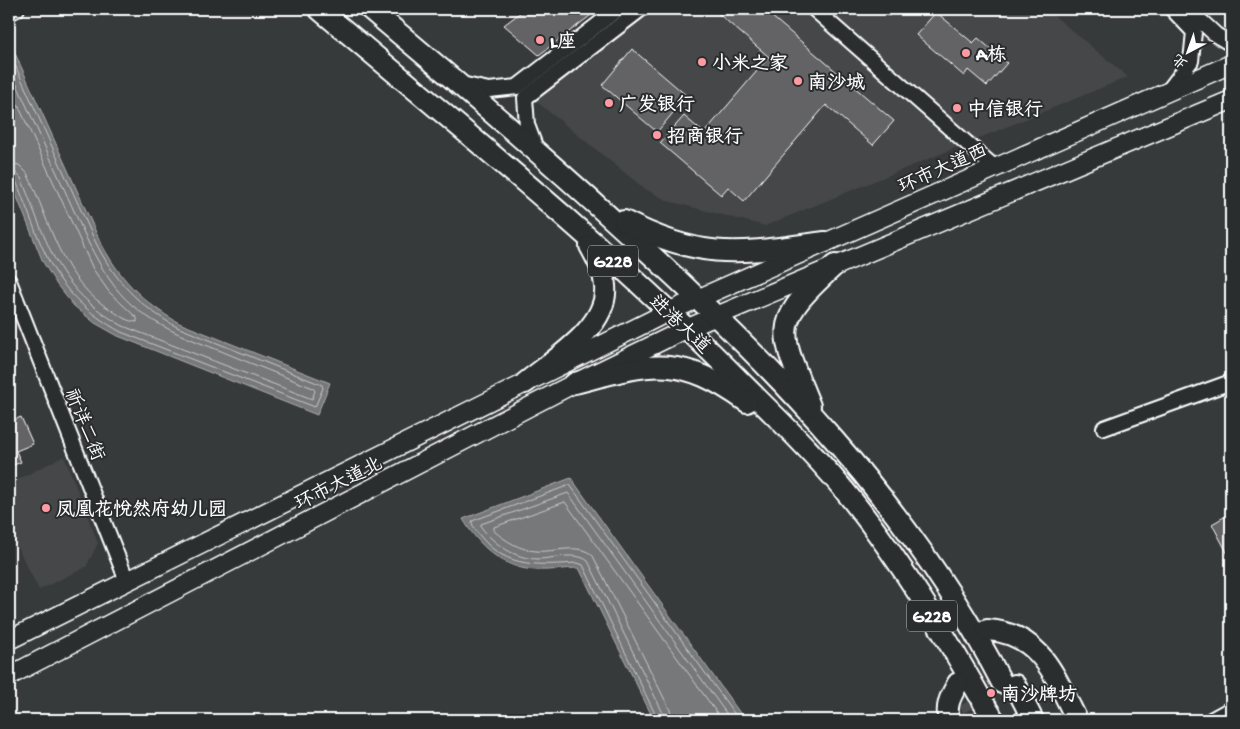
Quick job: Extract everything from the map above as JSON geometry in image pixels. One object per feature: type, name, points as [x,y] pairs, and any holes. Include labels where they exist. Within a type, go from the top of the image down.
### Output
[{"type":"highway","name":"进港大道","points":[[319,9],[583,233],[670,311],[824,467],[882,539],[920,596],[976,705],[994,720]]},
{"type":"highway","name":"进港大道","points":[[370,9],[536,150],[699,298],[815,417],[907,528],[1009,684],[1021,720]]},
{"type":"highway","points":[[600,208],[656,237],[706,251],[733,253],[831,239]]},
{"type":"highway","points":[[525,383],[594,324],[604,304],[605,286],[602,268],[583,233]]},
{"type":"highway","points":[[815,417],[788,353],[785,339],[787,320],[795,305],[842,263]]},
{"type":"highway","points":[[575,383],[625,370],[654,366],[680,367],[702,374],[726,386],[793,435]]},
{"type":"highway","points":[[824,467],[838,458],[853,462]]},
{"type":"highway","points":[[907,528],[945,570],[987,630],[1009,684],[1033,720]]},
{"type":"highway","points":[[882,539],[895,576],[958,683],[976,705]]},
{"type":"highway","points":[[987,630],[1001,630],[1016,636],[1037,649],[1047,662],[1077,720]]},
{"type":"highway","points":[[949,720],[946,710],[958,683]]},
{"type":"main road","name":"环市大道西","points":[[670,311],[1231,64]]},
{"type":"main road","points":[[688,328],[1231,100]]},
{"type":"main road","points":[[831,239],[842,263]]},
{"type":"main road","name":"环市大道北","points":[[9,640],[670,311]]},
{"type":"main road","name":"环市大道北","points":[[9,676],[575,383],[688,328]]},
{"type":"street","points":[[9,12],[16,9]]},
{"type":"street","points":[[458,83],[489,90],[517,87],[618,9]]},
{"type":"street","points":[[536,150],[527,125],[525,98],[641,9]]},
{"type":"street","points":[[814,9],[994,167]]},
{"type":"street","points":[[1169,90],[1191,61],[1194,32],[1172,9]]},
{"type":"street","points":[[1188,9],[1216,35],[1231,44]]},
{"type":"street","name":"祈详二街","points":[[9,281],[128,581]]},
{"type":"street","points":[[1104,428],[1231,382]]},
{"type":"street","points":[[1211,720],[1231,709]]},
{"type":"shaded area","name":"南沙城","points":[[651,9],[1046,9],[1128,77],[765,226],[668,201],[645,189],[532,98]]},
{"type":"shaded area","name":"凤凰花悦然府幼儿园","points":[[64,456],[98,543],[86,567],[39,590],[9,531],[9,484]]},
{"type":"water","points":[[9,40],[99,239],[106,253],[123,277],[142,297],[179,323],[330,383],[317,415],[118,336],[95,323],[74,306],[57,285],[43,262],[9,177]]},
{"type":"water","points":[[571,478],[745,720],[654,720],[579,568],[536,570],[524,569],[513,565],[502,560],[484,546],[463,519]]},
{"type":"building","name":"L座","points":[[525,9],[599,9],[539,55],[504,25]]},
{"type":"building","name":"南沙城","points":[[713,9],[763,9],[894,121],[873,145],[826,105],[744,201],[728,187],[721,195],[660,143],[684,116],[704,133],[769,57]]},
{"type":"building","points":[[880,9],[895,9],[889,16]]},
{"type":"building","name":"A栋","points":[[936,12],[973,43],[978,38],[1007,63],[987,86],[968,70],[964,76],[916,35]]},
{"type":"building","points":[[632,49],[687,96],[657,132],[602,85]]},
{"type":"building","points":[[21,417],[33,444],[16,451],[21,462],[9,467],[9,422]]},
{"type":"building","points":[[1231,513],[1231,560],[1212,524]]},
{"type":"tunnel","points":[[968,701],[972,708]]},
{"type":"place","name":"L座","points":[[540,40]]},
{"type":"place","name":"A栋","points":[[966,53]]},
{"type":"place","name":"小米之家","points":[[702,62]]},
{"type":"place","name":"南沙城","points":[[798,81]]},
{"type":"place","name":"广发银行","points":[[609,103]]},
{"type":"place","name":"中信银行","points":[[957,108]]},
{"type":"place","name":"招商银行","points":[[657,135]]},
{"type":"place","name":"凤凰花悦然府幼儿园","points":[[46,508]]},
{"type":"place","name":"南沙牌坊","points":[[991,693]]}]
